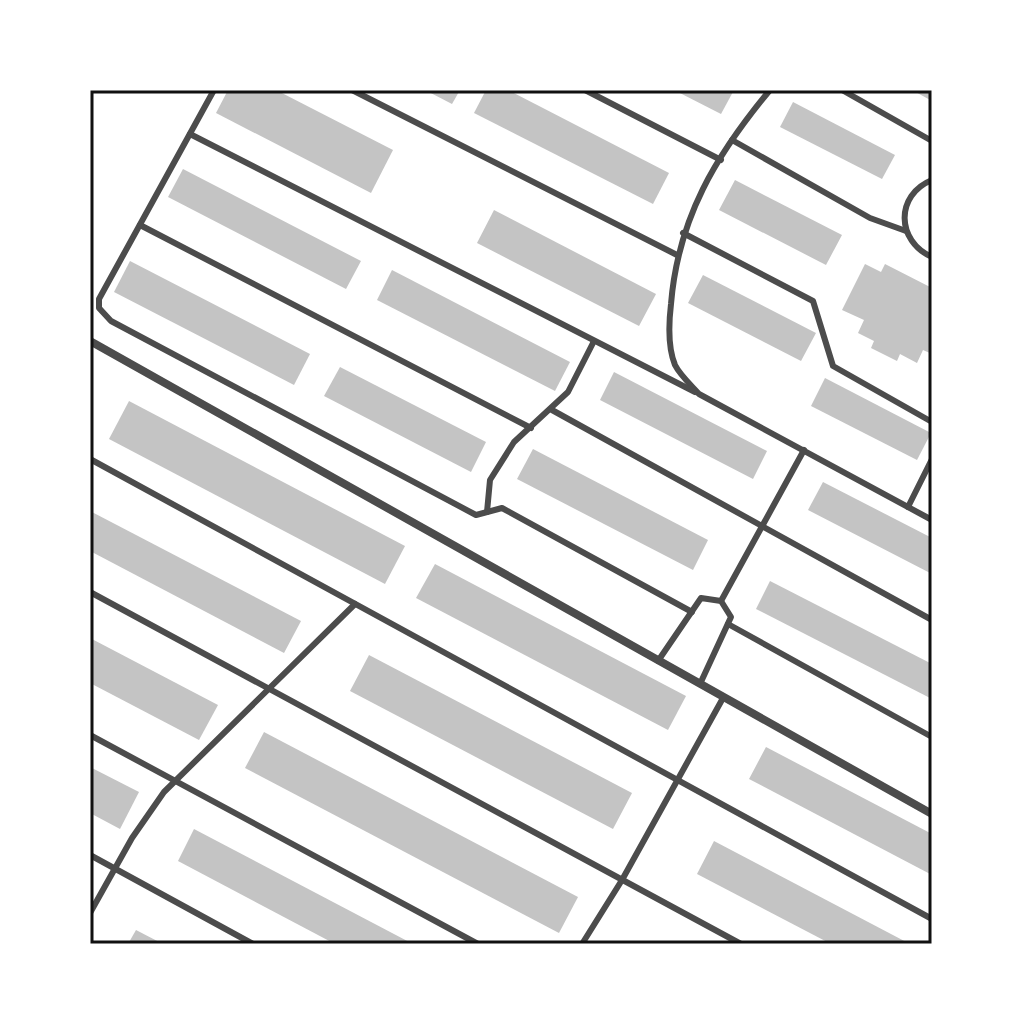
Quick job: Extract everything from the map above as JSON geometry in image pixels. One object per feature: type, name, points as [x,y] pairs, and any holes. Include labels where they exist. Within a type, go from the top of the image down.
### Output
[{"type":"street","points":[[90,341],[932,814]]},
{"type":"lane","points":[[214,90],[99,299],[99,308],[111,321],[476,515],[502,508],[692,612]]},
{"type":"lane","points":[[352,90],[677,255]]},
{"type":"lane","points":[[585,90],[721,160]]},
{"type":"lane","points":[[699,394],[675,364],[669,322],[677,255],[689,215],[732,140],[770,90]]},
{"type":"lane","points":[[842,90],[932,141]]},
{"type":"lane","points":[[190,134],[699,394],[932,520]]},
{"type":"lane","points":[[732,140],[870,218],[906,231],[922,253],[932,257]]},
{"type":"lane","points":[[906,231],[906,204],[913,192],[932,180]]},
{"type":"lane","points":[[140,225],[531,428]]},
{"type":"lane","points":[[683,233],[813,301],[833,366],[932,422]]},
{"type":"lane","points":[[487,512],[490,480],[514,442],[568,392],[594,341]]},
{"type":"lane","points":[[552,410],[932,620]]},
{"type":"lane","points":[[721,601],[804,450]]},
{"type":"lane","points":[[90,459],[932,919]]},
{"type":"lane","points":[[908,507],[932,459]]},
{"type":"lane","points":[[90,592],[741,944]]},
{"type":"lane","points":[[658,661],[701,598],[721,601],[731,617],[700,684]]},
{"type":"lane","points":[[90,913],[132,838],[176,781],[355,604]]},
{"type":"lane","points":[[728,624],[932,737]]},
{"type":"lane","points":[[582,944],[622,880],[723,698]]},
{"type":"lane","points":[[90,735],[478,944]]},
{"type":"lane","points":[[90,855],[253,944]]},
{"type":"building","points":[[228,90],[276,90],[393,150],[371,193],[216,113]]},
{"type":"building","points":[[425,90],[460,90],[452,104]]},
{"type":"building","points":[[486,90],[508,90],[669,173],[653,204],[474,113]]},
{"type":"building","points":[[674,90],[734,90],[721,114]]},
{"type":"building","points":[[912,90],[932,90],[932,101]]},
{"type":"building","points":[[793,102],[895,155],[882,179],[780,127]]},
{"type":"building","points":[[183,169],[361,261],[346,289],[168,197]]},
{"type":"building","points":[[735,180],[842,235],[826,265],[719,210]]},
{"type":"building","points":[[494,210],[656,294],[639,326],[477,243]]},
{"type":"building","points":[[130,261],[310,354],[294,385],[114,292]]},
{"type":"building","points":[[865,264],[881,272],[885,264],[932,288],[932,354],[923,350],[917,363],[900,354],[897,361],[871,348],[874,341],[858,333],[864,320],[842,310]]},
{"type":"building","points":[[392,270],[570,362],[555,391],[377,300]]},
{"type":"building","points":[[703,275],[816,333],[801,361],[688,303]]},
{"type":"building","points":[[340,367],[486,442],[471,472],[324,396]]},
{"type":"building","points":[[614,372],[767,451],[753,479],[600,400]]},
{"type":"building","points":[[825,378],[931,433],[917,460],[811,406]]},
{"type":"building","points":[[129,401],[405,546],[385,584],[109,439]]},
{"type":"building","points":[[533,449],[708,540],[693,570],[517,479]]},
{"type":"building","points":[[823,482],[932,538],[932,574],[808,510]]},
{"type":"building","points":[[90,511],[301,621],[284,653],[90,551]]},
{"type":"building","points":[[435,564],[686,696],[668,730],[416,598]]},
{"type":"building","points":[[770,581],[932,664],[932,699],[756,609]]},
{"type":"building","points":[[90,638],[218,705],[199,740],[90,683]]},
{"type":"building","points":[[369,655],[632,793],[613,829],[350,691]]},
{"type":"building","points":[[264,732],[578,897],[559,933],[245,768]]},
{"type":"building","points":[[766,747],[932,834],[932,875],[749,779]]},
{"type":"building","points":[[90,767],[139,792],[120,829],[90,813]]},
{"type":"building","points":[[194,829],[413,944],[335,944],[178,861]]},
{"type":"building","points":[[714,841],[910,944],[831,944],[697,874]]},
{"type":"building","points":[[136,930],[163,944],[128,944]]}]
